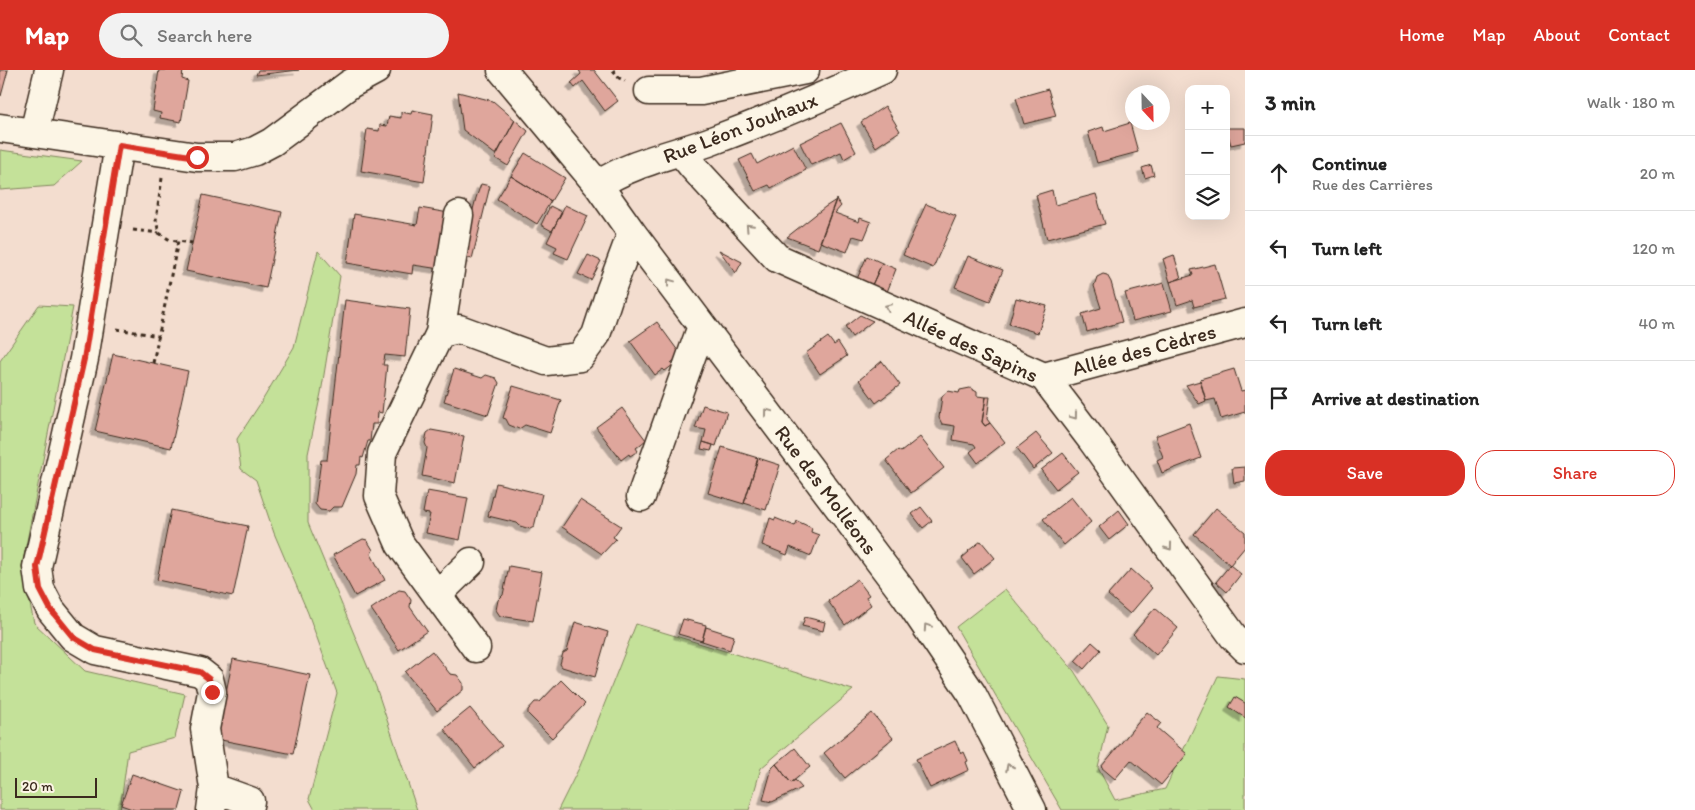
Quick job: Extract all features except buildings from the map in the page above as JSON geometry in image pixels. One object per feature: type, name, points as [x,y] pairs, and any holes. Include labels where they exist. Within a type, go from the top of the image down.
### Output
[{"type":"street","points":[[34,132],[49,70]]},
{"type":"street","points":[[0,128],[197,157],[235,157],[255,151],[272,142],[350,84],[375,70]]},
{"type":"street","name":"Rue des Molléons","points":[[502,70],[598,185],[632,233],[911,603],[972,694],[1032,810]]},
{"type":"street","name":"Rue Léon Jouhaux","points":[[650,91],[701,91],[806,70]]},
{"type":"street","name":"Rue Léon Jouhaux","points":[[598,185],[622,170],[681,152],[754,126],[882,70]]},
{"type":"street","points":[[119,145],[90,324],[74,406],[37,567],[40,589],[51,610],[73,637],[95,650],[200,672],[209,679],[212,692],[206,728],[213,799],[250,801],[248,810]]},
{"type":"street","name":"Allée des Sapins","points":[[681,152],[777,258],[1044,377],[1092,440],[1233,636],[1245,648]]},
{"type":"street","points":[[459,215],[440,333],[382,453],[379,496],[400,544],[476,648]]},
{"type":"street","points":[[440,333],[460,329],[546,360],[580,357],[596,335],[632,233]]},
{"type":"street","name":"Allée des Cèdres","points":[[1044,377],[1245,323]]},
{"type":"street","points":[[641,497],[702,326]]},
{"type":"street","points":[[437,595],[471,562]]},
{"type":"path","points":[[167,153],[156,220],[159,233],[170,240],[192,243]]},
{"type":"path","points":[[153,363],[178,241]]},
{"type":"path","points":[[90,324],[159,336]]},
{"type":"green space","points":[[0,150],[82,161],[54,186],[0,190]]},
{"type":"green space","points":[[318,251],[340,276],[321,393],[308,454],[308,523],[376,687],[417,810],[315,810],[309,799],[337,693],[308,613],[274,533],[256,480],[241,469],[237,439],[294,347]]},
{"type":"green space","points":[[39,305],[73,307],[22,566],[34,623],[85,671],[185,694],[175,738],[128,751],[120,810],[0,810],[0,361]]},
{"type":"green space","points":[[1005,589],[1074,671],[1108,725],[1098,768],[1115,800],[1165,789],[1218,676],[1245,679],[1245,810],[1062,810],[956,627]]},
{"type":"green space","points":[[636,624],[853,690],[761,768],[749,810],[558,810],[580,766]]},
{"type":"route","points":[[197,157],[119,145],[84,359],[37,567],[40,589],[51,610],[73,637],[95,650],[200,672],[209,679],[212,692]]}]
